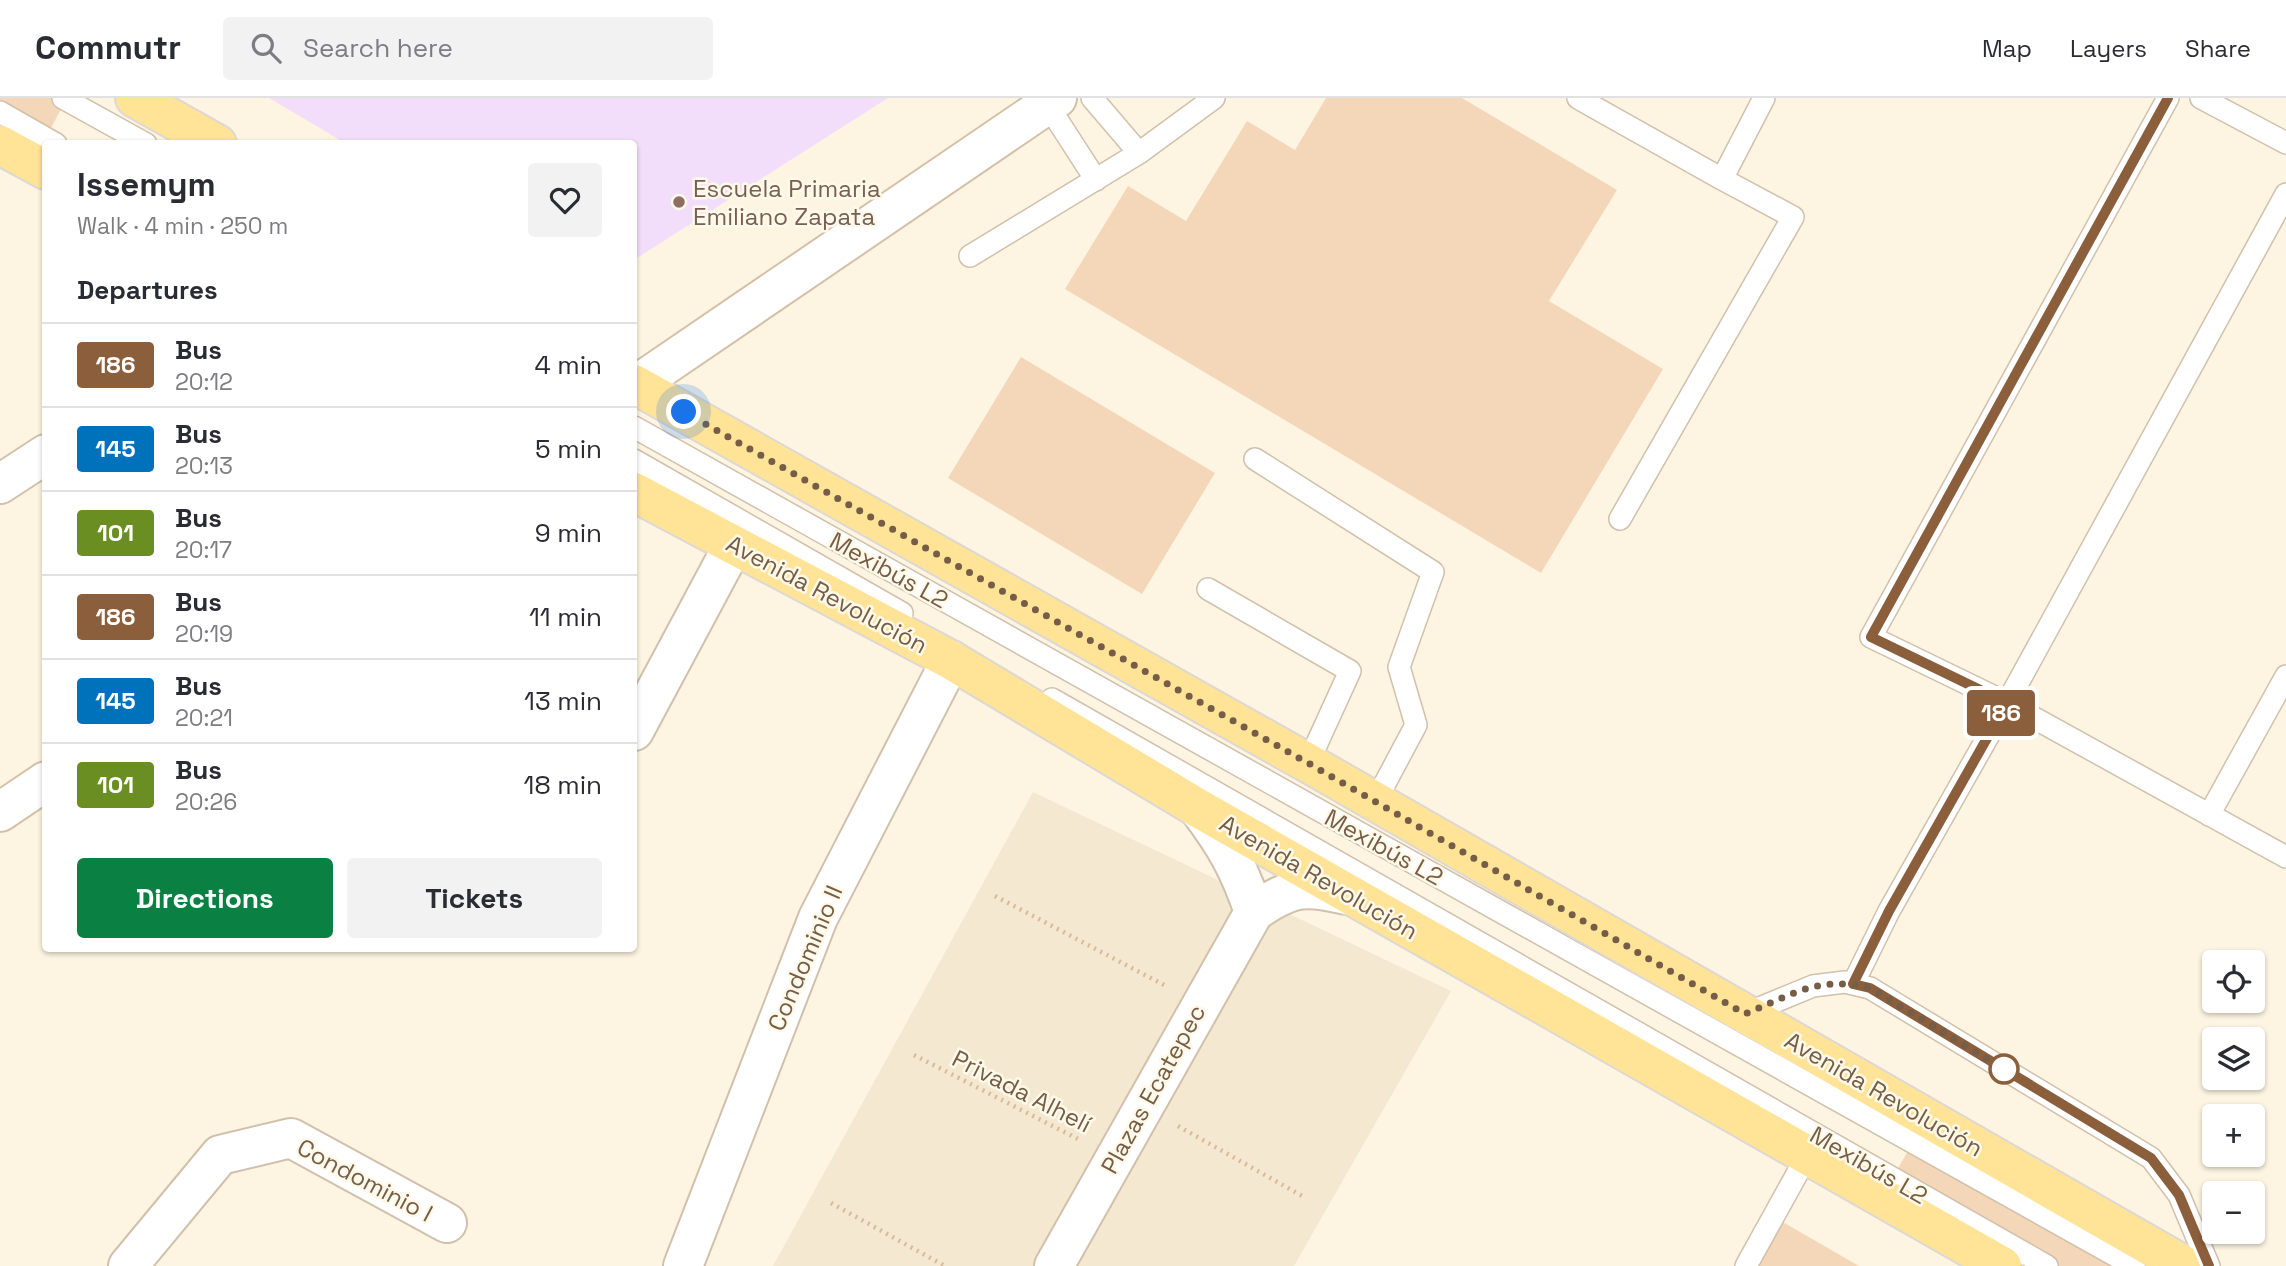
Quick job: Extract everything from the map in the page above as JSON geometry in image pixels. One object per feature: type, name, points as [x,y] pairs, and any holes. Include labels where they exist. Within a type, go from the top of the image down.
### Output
[{"type":"main road","points":[[135,98],[210,140]]},
{"type":"main road","points":[[0,145],[42,168]]},
{"type":"main road","name":"Avenida Revolución","points":[[637,387],[1308,763],[2185,1266]]},
{"type":"main road","name":"Avenida Revolución","points":[[637,494],[951,660],[1198,808],[1996,1264]]},
{"type":"street","points":[[637,383],[1052,101]]},
{"type":"street","points":[[0,484],[42,457]]},
{"type":"street","points":[[637,725],[734,544]]},
{"type":"street","name":"Condominio II","points":[[683,1266],[818,918],[951,660]]},
{"type":"street","points":[[0,812],[42,784]]},
{"type":"street","points":[[1198,808],[1225,843],[1245,884],[1254,912]]},
{"type":"street","name":"Plazas Ecatepec","points":[[1054,1266],[1254,912],[1284,893],[1312,888],[1352,896]]},
{"type":"street","name":"Condominio I","points":[[128,1266],[220,1155],[292,1138],[447,1223]]},
{"type":"lane","points":[[63,98],[139,140]]},
{"type":"lane","points":[[1092,98],[1139,153]]},
{"type":"lane","points":[[970,256],[1139,153],[1214,98]]},
{"type":"lane","points":[[1578,98],[1793,217],[1620,519]]},
{"type":"lane","points":[[1722,179],[1764,98]]},
{"type":"lane","points":[[2168,98],[1871,637],[2007,703],[2286,857]]},
{"type":"lane","points":[[2201,98],[2286,143]]},
{"type":"lane","points":[[1052,101],[1096,180]]},
{"type":"lane","points":[[0,113],[49,140]]},
{"type":"lane","points":[[1853,984],[1889,911],[2007,703],[2286,194]]},
{"type":"lane","name":"Mexibús L2","points":[[637,429],[2134,1266]]},
{"type":"lane","points":[[1255,459],[1433,572],[1399,667],[1416,725],[1376,802]]},
{"type":"lane","name":"Mexibús L2","points":[[637,462],[2047,1266]]},
{"type":"lane","points":[[1208,589],[1350,671],[1308,763]]},
{"type":"lane","points":[[2209,815],[2286,676]]},
{"type":"lane","points":[[1745,1014],[1812,986],[1844,982],[1870,988],[2151,1158],[2179,1195],[2209,1266]]},
{"type":"lane","points":[[1746,1266],[1808,1156]]},
{"type":"path","points":[[996,896],[1201,1004]]},
{"type":"path","name":"Privada Alhelí","points":[[914,1055],[1115,1157]]},
{"type":"path","points":[[1144,1107],[1304,1197]]},
{"type":"path","points":[[831,1203],[945,1266]]},
{"type":"shaded area","name":"Escuela Primaria Emiliano Zapata","points":[[269,98],[888,98],[637,258],[637,140],[340,140]]},
{"type":"shaded area","points":[[1033,792],[1451,991],[1294,1266],[773,1266]]},
{"type":"building","points":[[0,98],[59,98],[65,102],[47,135],[0,108]]},
{"type":"building","points":[[1326,98],[1462,98],[1617,190],[1549,301],[1663,369],[1541,573],[1065,289],[1128,186],[1186,221],[1247,121],[1295,150]]},
{"type":"building","points":[[1021,357],[1215,473],[1142,594],[948,478]]},
{"type":"building","points":[[1912,1144],[2126,1266],[2050,1266],[1893,1177]]},
{"type":"building","points":[[1781,1221],[1859,1266],[1755,1266]]},
{"type":"bus line","name":"186","points":[[2168,98],[1871,637],[2007,703],[1889,911],[1853,984],[1870,988],[2151,1158],[2179,1195],[2209,1266]]},
{"type":"place","name":"Escuela Primaria Emiliano Zapata","points":[[679,202]]},
{"type":"route","points":[[684,412],[1308,763],[1745,1014],[1812,986],[1844,982],[1870,988],[2004,1069]]}]
